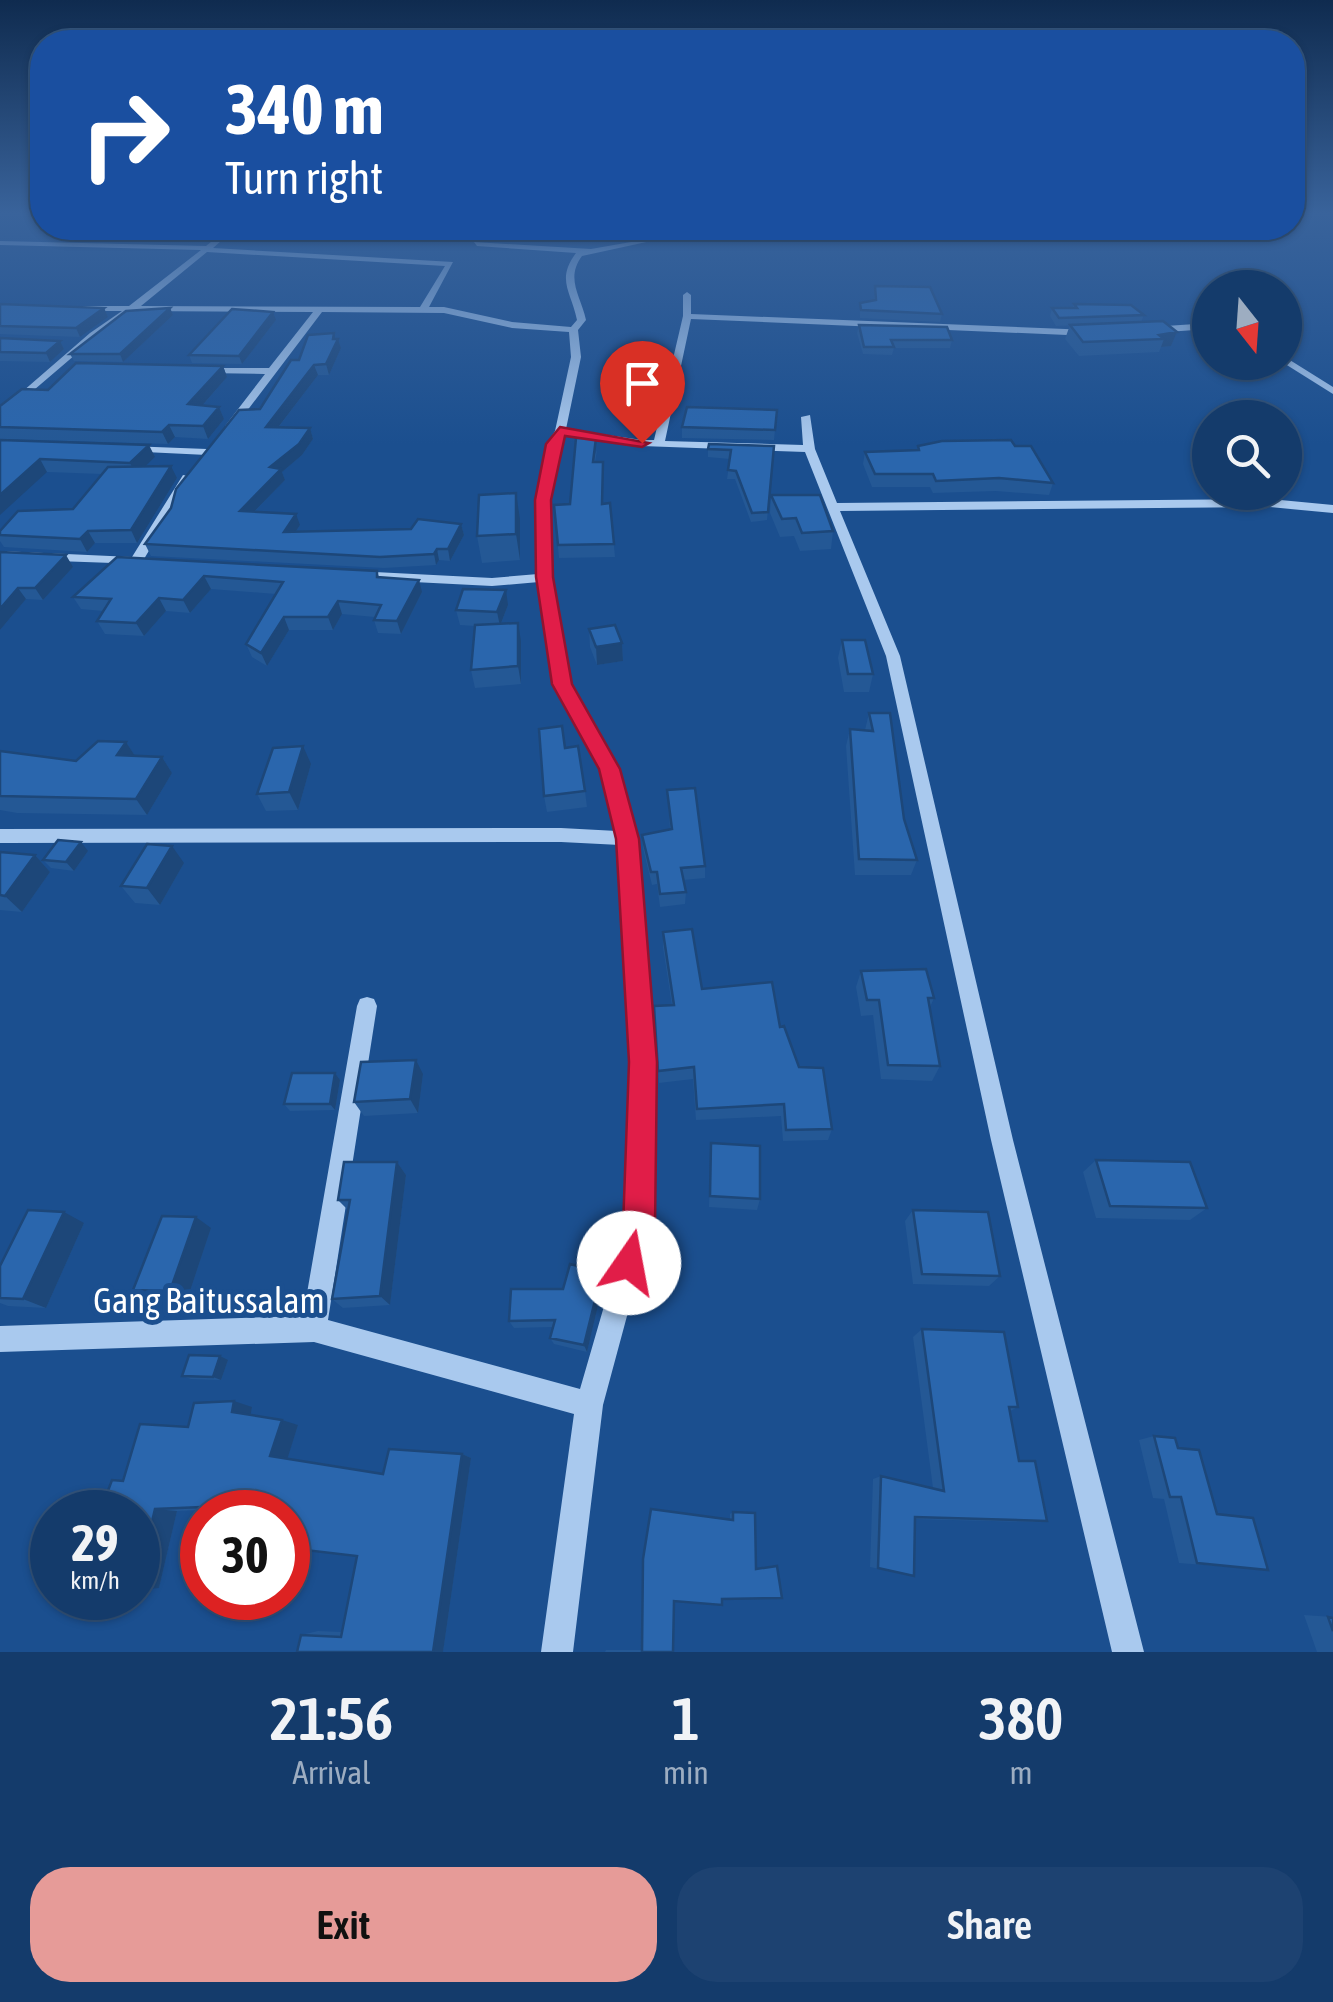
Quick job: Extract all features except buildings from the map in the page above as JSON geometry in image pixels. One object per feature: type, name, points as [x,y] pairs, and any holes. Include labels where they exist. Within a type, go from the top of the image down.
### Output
[{"type":"street","points":[[0,416],[154,290]]},
{"type":"street","points":[[424,310],[435,290]]},
{"type":"street","points":[[557,1652],[588,1405],[639,1227],[643,1062],[628,839],[609,769],[562,684],[544,577],[543,500],[576,357],[573,330],[582,320],[570,290]]},
{"type":"street","points":[[659,444],[687,316],[687,295]]},
{"type":"street","points":[[70,308],[424,310],[573,330]]},
{"type":"street","points":[[136,560],[167,517],[172,498],[318,310]]},
{"type":"street","points":[[687,316],[1099,332]]},
{"type":"street","points":[[1132,331],[1192,327]]},
{"type":"street","points":[[67,343],[84,344]]},
{"type":"street","points":[[56,368],[75,368]]},
{"type":"street","points":[[192,370],[269,371]]},
{"type":"street","points":[[1302,371],[1333,391]]},
{"type":"street","points":[[806,417],[809,448],[893,656],[1002,1140],[1128,1652]]},
{"type":"street","points":[[560,431],[659,444],[809,448]]},
{"type":"street","points":[[113,449],[208,452]]},
{"type":"street","points":[[835,507],[1269,503],[1333,509]]},
{"type":"street","points":[[0,555],[154,562]]},
{"type":"street","points":[[342,574],[492,582],[544,577]]},
{"type":"street","points":[[0,836],[561,834],[628,839]]},
{"type":"street","points":[[314,1329],[367,1006]]},
{"type":"street","name":"Gang Baitussalam","points":[[0,1339],[314,1329],[588,1405]]},
{"type":"route","points":[[629,1263],[639,1227],[643,1062],[628,839],[609,769],[562,684],[544,577],[543,500],[553,444],[560,431],[642,443]]}]
